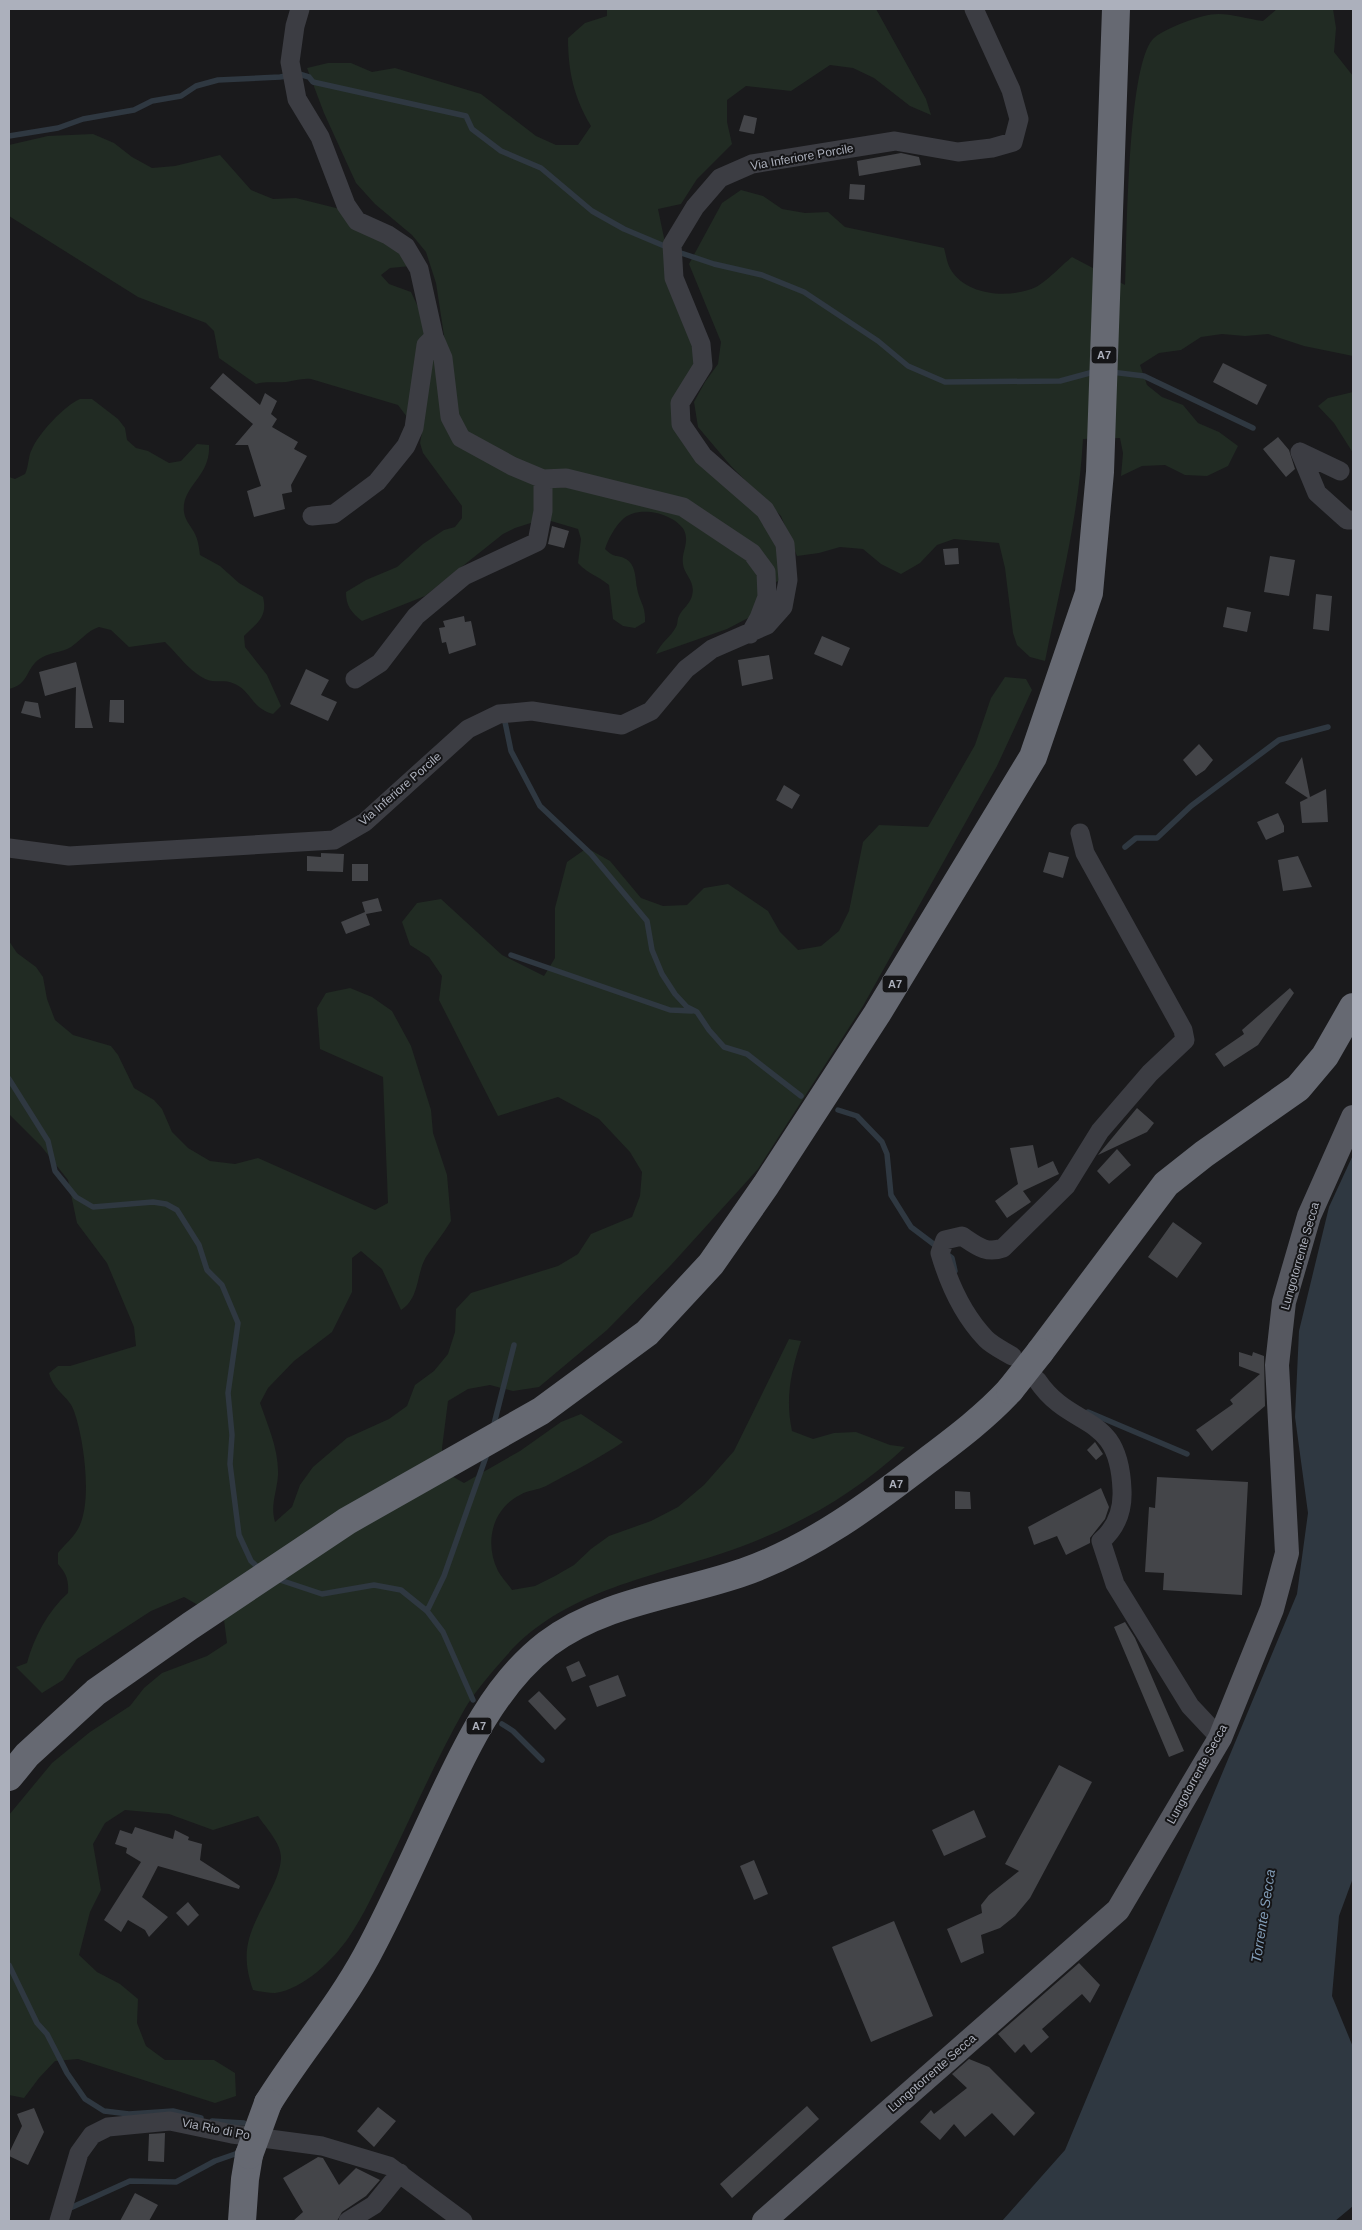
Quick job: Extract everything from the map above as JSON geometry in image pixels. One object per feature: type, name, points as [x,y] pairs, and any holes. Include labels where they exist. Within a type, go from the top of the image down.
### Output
[{"type":"highway","name":"A7","points":[[9,1778],[27,1755],[96,1692],[190,1626],[347,1521],[541,1411],[647,1333],[711,1264],[771,1177],[877,1014],[1033,757],[1089,593],[1100,472],[1116,9]]},
{"type":"highway","name":"A7","points":[[242,2221],[245,2179],[250,2155],[268,2103],[358,1972],[473,1736],[506,1686],[529,1659],[560,1636],[598,1616],[745,1572],[801,1547],[846,1520],[988,1414],[1040,1352],[1166,1184],[1204,1154],[1298,1088],[1325,1056],[1353,1007]]},
{"type":"main road","name":"Lungotorrente Secca","points":[[764,2221],[1118,1910],[1220,1738],[1272,1609],[1287,1553],[1277,1365],[1284,1302],[1309,1216],[1353,1117]]},
{"type":"street","points":[[300,9],[295,26],[290,62],[296,99],[320,137],[346,205],[357,221],[388,235],[406,247],[420,269],[434,337],[443,358],[450,417],[461,438],[512,466],[543,478],[566,478],[683,507],[752,553],[766,572],[767,597],[759,618],[749,635]]},
{"type":"street","name":"Via Inferiore Porcile","points":[[9,848],[69,856],[334,840],[365,822],[468,729],[499,714],[532,711],[622,726],[651,712],[686,668],[712,649],[767,626],[783,607],[788,580],[785,544],[765,510],[703,456],[681,424],[680,403],[703,366],[702,344],[674,278],[672,245],[695,207],[720,178],[752,164],[895,141],[958,152],[992,148],[1013,142],[1019,119],[1011,90],[974,9]]},
{"type":"street","points":[[312,516],[334,514],[377,482],[406,446],[414,428],[426,345],[434,337]]},
{"type":"street","points":[[1340,471],[1300,452],[1317,493],[1351,522]]},
{"type":"street","points":[[356,679],[380,663],[416,616],[464,576],[537,542],[543,511],[543,478]]},
{"type":"street","points":[[1012,1356],[987,1340],[965,1311],[950,1282],[940,1253],[945,1240],[962,1236],[984,1250],[994,1251],[1003,1248],[1066,1186],[1100,1131],[1150,1073],[1185,1040],[1183,1030],[1085,853],[1080,833]]},
{"type":"street","points":[[1037,1380],[1055,1402],[1099,1429],[1110,1440],[1116,1450],[1122,1476],[1122,1498],[1114,1530],[1101,1542],[1115,1584],[1190,1706],[1220,1738]]},
{"type":"street","name":"Via Rio di Po","points":[[60,2221],[74,2165],[85,2144],[100,2130],[118,2125],[180,2121],[232,2134],[322,2146],[389,2166],[463,2221]]},
{"type":"street","points":[[348,2221],[374,2205],[400,2173]]},
{"type":"shaded area","points":[[607,9],[876,9],[926,99],[931,115],[910,106],[874,78],[853,68],[830,65],[791,91],[746,86],[727,100],[727,122],[732,144],[697,179],[681,204],[658,209],[668,257],[696,346],[696,365],[674,414],[772,532],[785,578],[765,587],[750,617],[727,629],[656,654],[677,626],[679,616],[690,602],[693,591],[683,564],[686,535],[679,524],[664,515],[637,512],[622,520],[608,541],[605,549],[614,555],[626,559],[633,568],[645,616],[645,622],[635,628],[623,626],[613,619],[609,585],[578,563],[581,539],[578,529],[551,521],[537,521],[503,534],[425,596],[362,621],[350,608],[346,592],[366,580],[397,567],[423,544],[444,530],[455,527],[462,518],[462,506],[423,453],[420,443],[424,422],[429,365],[445,342],[436,283],[426,252],[412,235],[375,204],[356,183],[324,113],[307,68],[328,63],[351,63],[372,72],[395,68],[481,94],[536,136],[556,145],[578,145],[591,126],[580,105],[573,84],[569,62],[568,38],[585,23],[607,16]]},
{"type":"shaded area","points":[[1277,9],[1333,9],[1336,28],[1334,52],[1353,76],[1353,356],[1304,346],[1268,334],[1245,336],[1222,334],[1201,337],[1181,350],[1159,353],[1140,365],[1147,385],[1162,397],[1183,405],[1198,423],[1219,432],[1238,446],[1228,466],[1207,476],[1185,475],[1165,465],[1142,466],[1121,476],[1123,453],[1120,438],[1083,439],[1073,523],[1045,661],[1030,657],[1017,645],[1013,633],[1005,568],[999,543],[954,539],[937,545],[920,563],[901,574],[881,564],[863,549],[840,547],[819,553],[797,556],[781,516],[731,466],[698,427],[694,402],[718,364],[721,342],[689,264],[722,203],[741,190],[763,196],[782,209],[805,213],[828,212],[845,227],[944,248],[950,268],[958,279],[978,290],[990,293],[1014,293],[1036,287],[1072,257],[1125,285],[1133,116],[1138,81],[1145,54],[1154,38],[1184,22],[1218,14],[1263,21]]},
{"type":"shaded area","points":[[93,134],[114,143],[132,157],[152,168],[175,166],[220,155],[251,190],[273,199],[296,198],[340,209],[396,248],[411,266],[390,268],[381,275],[389,284],[411,292],[420,311],[426,332],[407,417],[398,405],[311,379],[256,384],[219,358],[214,331],[206,323],[138,297],[9,216],[9,145],[48,136]]},
{"type":"shaded area","points":[[1353,392],[1353,453],[1334,423],[1318,406],[1328,398]]},
{"type":"shaded area","points":[[80,399],[92,399],[118,419],[125,428],[127,440],[136,448],[148,451],[169,463],[181,461],[197,444],[209,445],[206,465],[187,495],[184,503],[184,512],[196,537],[200,555],[220,566],[239,583],[263,597],[263,615],[244,636],[245,647],[267,675],[281,706],[273,714],[260,708],[241,687],[227,682],[205,679],[193,671],[165,642],[129,647],[111,630],[99,627],[88,633],[71,647],[46,655],[38,660],[24,681],[9,689],[9,477],[15,479],[25,474],[31,452],[40,435],[60,414]]},
{"type":"shaded area","points":[[1005,677],[1026,679],[1032,690],[997,766],[863,1006],[758,1169],[671,1265],[607,1330],[539,1387],[513,1391],[490,1385],[468,1389],[448,1401],[442,1448],[443,1471],[464,1483],[520,1451],[561,1422],[581,1414],[623,1442],[595,1460],[546,1486],[520,1495],[510,1501],[503,1509],[493,1528],[491,1538],[492,1549],[498,1571],[512,1590],[535,1586],[555,1576],[574,1565],[609,1536],[651,1521],[678,1507],[704,1485],[734,1451],[789,1339],[801,1341],[790,1385],[789,1408],[792,1431],[813,1439],[834,1433],[856,1432],[890,1445],[905,1447],[885,1465],[841,1497],[819,1511],[771,1535],[720,1554],[634,1580],[606,1591],[552,1617],[528,1634],[495,1668],[467,1705],[433,1769],[360,1920],[349,1937],[326,1964],[297,1986],[275,1993],[253,1990],[249,1976],[247,1963],[248,1941],[276,1878],[281,1859],[281,1853],[276,1842],[258,1816],[213,1830],[169,1814],[125,1810],[105,1823],[93,1844],[101,1890],[90,1912],[79,1955],[97,1972],[120,1984],[138,1999],[137,2023],[146,2046],[165,2060],[214,2060],[235,2073],[236,2096],[215,2103],[78,2059],[55,2061],[24,2098],[9,2095],[9,1815],[52,1763],[90,1732],[130,1706],[144,1688],[162,1673],[207,1656],[227,1643],[224,1620],[184,1597],[151,1611],[77,1659],[63,1680],[42,1693],[16,1667],[27,1663],[48,1616],[68,1593],[66,1577],[58,1564],[58,1553],[78,1529],[83,1518],[85,1504],[84,1454],[78,1423],[72,1406],[54,1385],[49,1373],[58,1366],[70,1366],[136,1346],[134,1327],[107,1263],[77,1223],[68,1180],[41,1146],[9,1114],[9,941],[17,953],[36,967],[43,977],[47,999],[55,1020],[73,1035],[111,1046],[118,1055],[134,1088],[154,1100],[162,1109],[172,1132],[188,1148],[210,1161],[235,1164],[258,1158],[375,1210],[388,1203],[383,1077],[320,1049],[317,1008],[326,993],[350,988],[372,997],[392,1011],[411,1046],[431,1110],[433,1133],[447,1175],[451,1221],[426,1257],[412,1299],[401,1310],[382,1269],[361,1251],[352,1258],[352,1292],[332,1332],[294,1361],[268,1388],[260,1403],[277,1456],[278,1475],[273,1510],[275,1522],[292,1507],[300,1485],[313,1467],[347,1438],[389,1419],[407,1406],[415,1385],[434,1371],[448,1354],[455,1332],[456,1309],[471,1293],[558,1266],[578,1254],[591,1234],[632,1217],[640,1196],[642,1172],[630,1152],[599,1119],[558,1097],[498,1116],[439,1000],[442,976],[429,957],[410,945],[402,922],[417,903],[441,899],[502,955],[544,976],[555,958],[555,908],[567,862],[587,848],[610,861],[641,898],[663,906],[687,905],[704,888],[728,884],[768,911],[780,932],[798,950],[821,946],[839,931],[849,911],[863,842],[879,825],[928,827],[975,745],[991,698]]},
{"type":"water","name":"Torrente Secca","points":[[1353,1155],[1353,1878],[1339,1916],[1332,1996],[1353,2047],[1353,2206],[1335,2221],[1002,2221],[1065,2150],[1297,1594],[1308,1513],[1295,1417],[1299,1331],[1329,1207]]},
{"type":"building","points":[[744,115],[757,118],[754,134],[739,131]]},
{"type":"building","points":[[901,153],[919,157],[921,165],[859,176],[857,161]]},
{"type":"building","points":[[850,184],[865,185],[864,200],[849,199]]},
{"type":"building","points":[[1223,363],[1267,385],[1257,405],[1213,382]]},
{"type":"building","points":[[223,373],[260,405],[265,393],[277,401],[271,414],[277,419],[272,427],[298,442],[294,449],[307,456],[291,485],[292,492],[282,494],[285,509],[254,517],[247,491],[261,486],[248,445],[235,445],[253,424],[210,388]]},
{"type":"building","points":[[1278,437],[1289,450],[1295,469],[1286,477],[1263,449]]},
{"type":"building","points":[[552,526],[569,531],[564,548],[548,544]]},
{"type":"building","points":[[958,548],[959,564],[945,565],[943,549]]},
{"type":"building","points":[[1270,556],[1295,560],[1289,596],[1264,592]]},
{"type":"building","points":[[1316,594],[1332,596],[1329,631],[1313,629]]},
{"type":"building","points":[[1227,607],[1251,612],[1247,632],[1223,627]]},
{"type":"building","points":[[464,616],[465,622],[471,621],[476,645],[449,654],[446,642],[442,643],[439,628],[445,627],[443,621]]},
{"type":"building","points":[[822,636],[850,648],[842,666],[814,654]]},
{"type":"building","points":[[769,655],[773,679],[742,686],[738,660]]},
{"type":"building","points":[[76,662],[93,728],[75,728],[76,687],[45,696],[39,672]]},
{"type":"building","points":[[306,669],[329,680],[321,695],[337,702],[328,721],[290,704]]},
{"type":"building","points":[[110,700],[124,700],[124,723],[109,722]]},
{"type":"building","points":[[25,701],[38,703],[41,718],[21,713]]},
{"type":"building","points":[[1199,744],[1213,760],[1205,770],[1196,776],[1183,760]]},
{"type":"building","points":[[1302,757],[1310,797],[1326,789],[1328,822],[1302,823],[1300,802],[1308,798],[1285,783]]},
{"type":"building","points":[[784,785],[800,795],[792,809],[776,800]]},
{"type":"building","points":[[1278,813],[1284,826],[1284,832],[1266,840],[1257,822]]},
{"type":"building","points":[[1049,852],[1069,857],[1063,878],[1043,872]]},
{"type":"building","points":[[321,853],[344,854],[343,872],[307,871],[307,856],[321,857]]},
{"type":"building","points":[[1298,856],[1312,887],[1283,891],[1278,860]]},
{"type":"building","points":[[352,864],[368,864],[368,881],[352,881]]},
{"type":"building","points":[[378,898],[382,911],[366,914],[370,925],[346,934],[341,922],[365,912],[362,902]]},
{"type":"building","points":[[1290,988],[1294,993],[1258,1045],[1224,1067],[1215,1054],[1244,1034],[1242,1030]]},
{"type":"building","points":[[1137,1108],[1154,1123],[1147,1132],[1098,1155]]},
{"type":"building","points":[[1033,1145],[1038,1168],[1053,1161],[1059,1174],[1023,1191],[1031,1202],[1007,1218],[995,1201],[1018,1184],[1010,1148]]},
{"type":"building","points":[[1117,1149],[1131,1165],[1109,1184],[1097,1171]]},
{"type":"building","points":[[1173,1222],[1202,1243],[1177,1278],[1148,1257]]},
{"type":"building","points":[[1239,1352],[1252,1356],[1253,1352],[1264,1356],[1265,1406],[1212,1451],[1196,1430],[1233,1404],[1230,1400],[1260,1374],[1239,1366]]},
{"type":"building","points":[[1095,1442],[1103,1454],[1096,1460],[1087,1450]]},
{"type":"building","points":[[1157,1477],[1248,1482],[1242,1595],[1163,1590],[1164,1573],[1145,1572],[1149,1507],[1155,1508]]},
{"type":"building","points":[[1101,1488],[1109,1507],[1105,1519],[1090,1538],[1090,1543],[1066,1555],[1057,1536],[1034,1545],[1028,1527]]},
{"type":"building","points":[[955,1491],[970,1492],[971,1509],[955,1509]]},
{"type":"building","points":[[1125,1622],[1135,1638],[1184,1751],[1169,1757],[1114,1627]]},
{"type":"building","points":[[579,1661],[586,1676],[572,1682],[566,1667]]},
{"type":"building","points":[[618,1675],[626,1696],[597,1707],[589,1686]]},
{"type":"building","points":[[539,1691],[566,1719],[555,1730],[528,1701]]},
{"type":"building","points":[[1059,1765],[1092,1782],[1030,1898],[1015,1916],[1000,1928],[981,1935],[984,1953],[961,1963],[947,1929],[982,1913],[981,1905],[989,1895],[1019,1871],[1005,1864]]},
{"type":"building","points":[[974,1810],[986,1837],[944,1856],[932,1830]]},
{"type":"building","points":[[135,1827],[173,1839],[175,1830],[189,1837],[188,1840],[202,1844],[200,1860],[240,1886],[239,1889],[158,1866],[142,1897],[168,1917],[149,1937],[145,1930],[128,1920],[121,1932],[104,1920],[141,1862],[126,1853],[127,1848],[115,1844],[120,1830],[132,1834]]},
{"type":"building","points":[[754,1860],[768,1894],[754,1900],[740,1866]]},
{"type":"building","points":[[188,1902],[199,1915],[188,1926],[176,1913]]},
{"type":"building","points":[[894,1921],[933,2016],[871,2042],[832,1947]]},
{"type":"building","points":[[1079,1963],[1100,1985],[1090,2003],[1082,1994],[1042,2029],[1049,2037],[1031,2053],[1024,2044],[1015,2053],[998,2034]]},
{"type":"building","points":[[969,2059],[989,2067],[1035,2113],[1014,2136],[992,2113],[965,2137],[954,2124],[940,2140],[920,2122],[931,2110],[934,2114],[967,2088],[952,2074]]},
{"type":"building","points":[[807,2106],[819,2119],[732,2198],[720,2184]]},
{"type":"building","points":[[378,2107],[396,2121],[374,2147],[357,2131]]},
{"type":"building","points":[[34,2108],[44,2132],[28,2165],[9,2156],[9,2153],[22,2126],[17,2114]]},
{"type":"building","points":[[165,2133],[164,2162],[148,2161],[149,2134]]},
{"type":"building","points":[[318,2157],[323,2158],[339,2185],[356,2168],[380,2180],[366,2196],[342,2212],[337,2221],[293,2221],[303,2212],[283,2178]]},
{"type":"building","points":[[135,2193],[158,2205],[149,2221],[120,2221]]},
{"type":"waterway","points":[[9,136],[58,128],[83,119],[134,110],[152,101],[181,96],[196,86],[218,80],[280,77],[299,74],[309,77],[313,82],[466,116],[472,129],[501,151],[541,168],[592,211],[624,229],[681,253],[714,264],[762,275],[804,292],[878,341],[908,366],[945,382],[1060,381],[1097,371]]},
{"type":"waterway","points":[[1111,372],[1144,376],[1253,428]]},
{"type":"waterway","points":[[504,717],[511,751],[540,806],[591,854],[647,921],[652,950],[662,974],[675,994],[687,1007],[697,1012],[724,1047],[747,1054],[801,1096]]},
{"type":"waterway","points":[[1125,847],[1136,838],[1157,838],[1191,806],[1279,740],[1328,727]]},
{"type":"waterway","points":[[511,955],[670,1010],[692,1011]]},
{"type":"waterway","points":[[9,1079],[48,1141],[55,1171],[76,1197],[93,1207],[153,1202],[166,1204],[177,1210],[199,1245],[207,1270],[222,1285],[238,1323],[228,1393],[232,1435],[230,1464],[239,1535],[251,1561],[261,1570]]},
{"type":"waterway","points":[[838,1110],[857,1116],[882,1142],[887,1154],[891,1195],[911,1227],[952,1258],[955,1271]]},
{"type":"waterway","points":[[493,1428],[514,1345]]},
{"type":"waterway","points":[[1088,1412],[1187,1454]]},
{"type":"waterway","points":[[427,1611],[444,1576],[488,1451]]},
{"type":"waterway","points":[[277,1579],[322,1594],[374,1585],[401,1590],[427,1611],[443,1632],[473,1700]]},
{"type":"waterway","points":[[502,1724],[513,1731],[542,1760]]},
{"type":"waterway","points":[[9,1965],[37,2023],[47,2034],[67,2073],[85,2099],[104,2111],[129,2114],[173,2111],[201,2118]]},
{"type":"waterway","points":[[212,2121],[244,2123]]},
{"type":"waterway","points":[[68,2209],[130,2181],[176,2182],[215,2161],[238,2153]]}]
